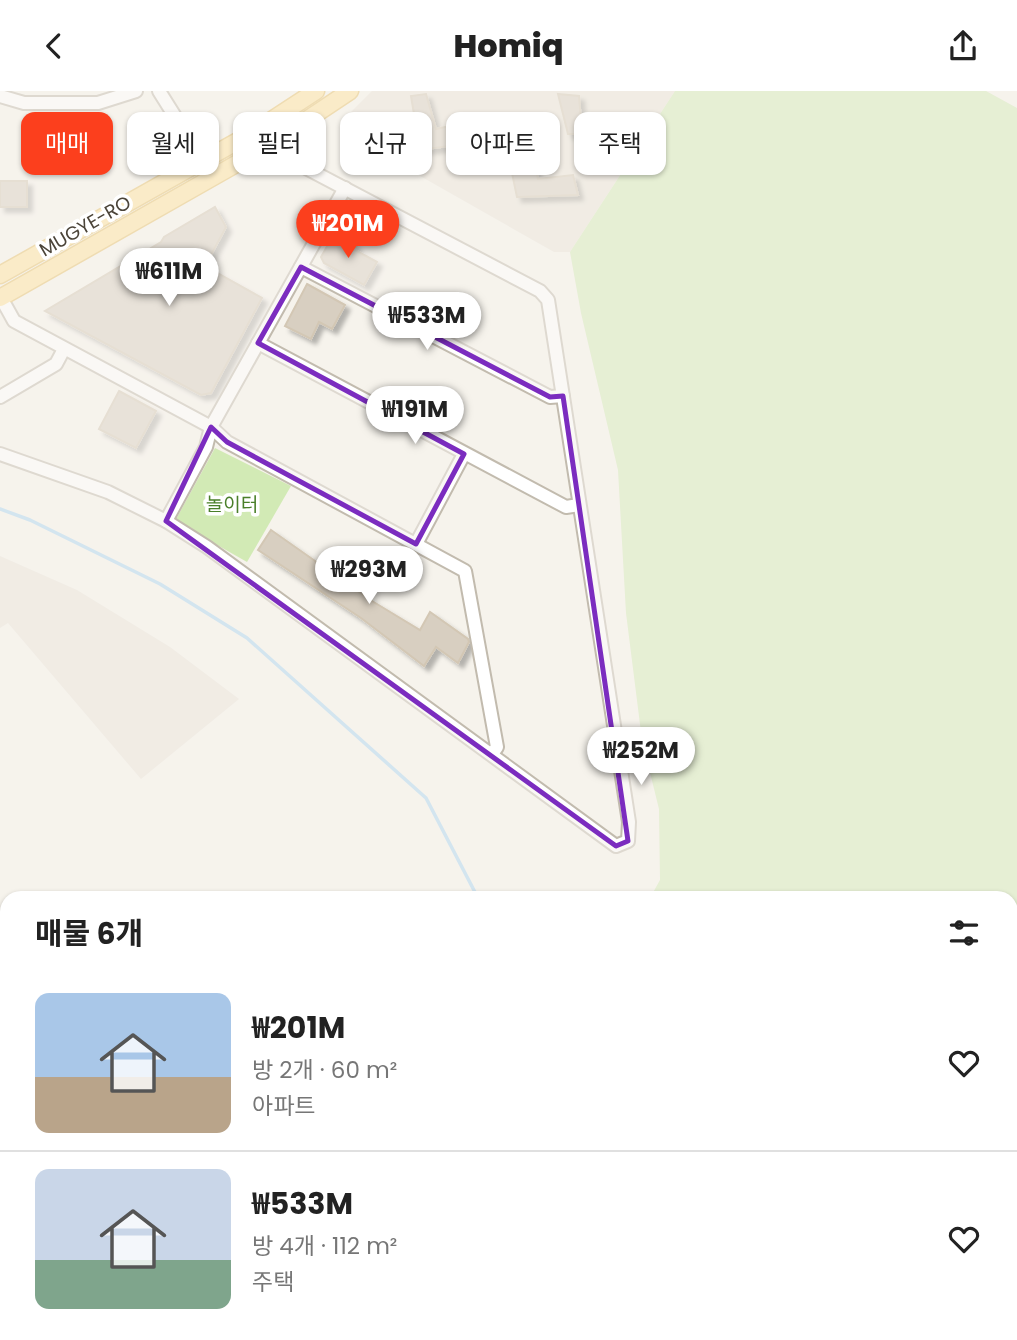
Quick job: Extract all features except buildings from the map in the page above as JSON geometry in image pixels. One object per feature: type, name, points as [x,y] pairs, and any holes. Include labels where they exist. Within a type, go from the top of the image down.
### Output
[{"type":"main road","name":"MUGYE-RO","points":[[219,150],[273,120],[316,91]]},
{"type":"main road","name":"MUGYE-RO","points":[[320,112],[350,92]]},
{"type":"main road","name":"MUGYE-RO","points":[[0,297],[233,165]]},
{"type":"main road","name":"MUGYE-RO","points":[[0,275],[176,175]]},
{"type":"street","points":[[0,96],[24,103],[98,103],[136,91]]},
{"type":"street","points":[[159,91],[172,112]]},
{"type":"street","points":[[0,454],[108,492],[166,521],[218,555],[616,846],[628,841],[629,822],[548,300],[540,291],[320,175]]},
{"type":"street","points":[[166,521],[206,447],[211,427],[345,188]]},
{"type":"street","points":[[300,267],[550,397],[563,396]]},
{"type":"street","points":[[0,297],[14,321],[211,427],[227,442],[465,571],[498,747],[492,754]]},
{"type":"street","points":[[258,343],[566,507],[579,505]]},
{"type":"street","points":[[0,397],[56,364],[64,349]]},
{"type":"street","points":[[416,544],[464,454]]},
{"type":"highlighted area","points":[[301,267],[550,397],[563,396],[628,841],[616,846],[166,521],[211,427],[227,442],[416,544],[464,454],[258,343]]},
{"type":"shaded area","points":[[372,91],[675,91],[661,112],[574,112],[574,175],[620,175],[570,252],[554,252],[418,175],[432,175],[432,112],[351,112]]},
{"type":"shaded area","points":[[0,556],[77,590],[170,647],[239,699],[141,779],[8,623],[0,628]]},
{"type":"green space","points":[[675,91],[986,91],[1017,108],[1017,891],[654,891],[660,880],[659,809],[642,740],[626,613],[618,470],[581,313],[570,252],[620,175],[666,175],[666,112],[661,112]]},
{"type":"green space","name":"놀이터","points":[[215,448],[291,486],[247,562],[175,521]]},
{"type":"waterway","points":[[0,509],[30,520],[160,584],[247,638],[426,798],[474,891]]}]
